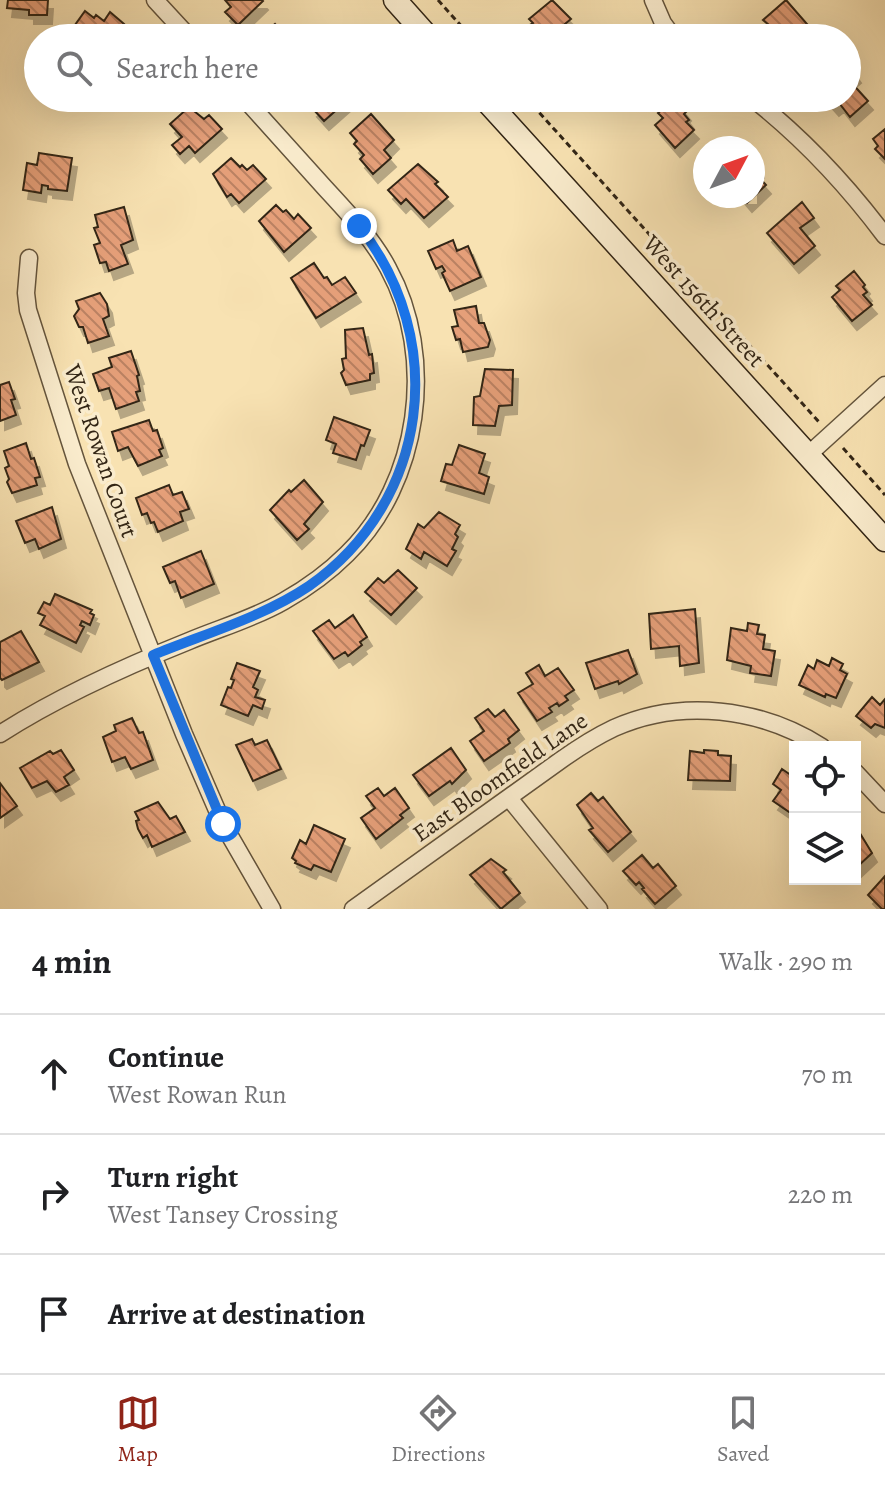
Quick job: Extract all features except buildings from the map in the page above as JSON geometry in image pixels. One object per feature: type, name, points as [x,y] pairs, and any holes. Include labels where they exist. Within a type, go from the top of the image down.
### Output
[{"type":"street","points":[[155,0],[177,24]]},
{"type":"street","points":[[395,0],[416,24]]},
{"type":"street","points":[[653,0],[664,24]]},
{"type":"street","points":[[0,734],[49,705],[153,655],[280,603],[328,571],[349,553],[384,504],[402,464],[410,434],[416,368],[403,301],[390,270],[359,226],[257,112]]},
{"type":"street","name":"West 156th Street","points":[[497,112],[885,540]]},
{"type":"street","points":[[770,112],[824,161],[885,236]]},
{"type":"street","name":"West Rowan Court","points":[[29,258],[28,310],[77,464],[223,824],[272,909]]},
{"type":"street","points":[[808,455],[885,385]]},
{"type":"street","name":"East Bloomfield Lane","points":[[353,909],[594,738],[616,727],[660,715],[722,711],[750,715],[810,741]]},
{"type":"street","points":[[861,778],[885,804]]},
{"type":"street","points":[[509,798],[599,909]]},
{"type":"path","points":[[438,0],[459,24]]},
{"type":"path","points":[[539,112],[885,495]]},
{"type":"route","points":[[223,824],[153,655],[280,603],[307,587],[349,553],[390,494],[410,434],[416,368],[403,301],[390,270],[359,226]]}]
